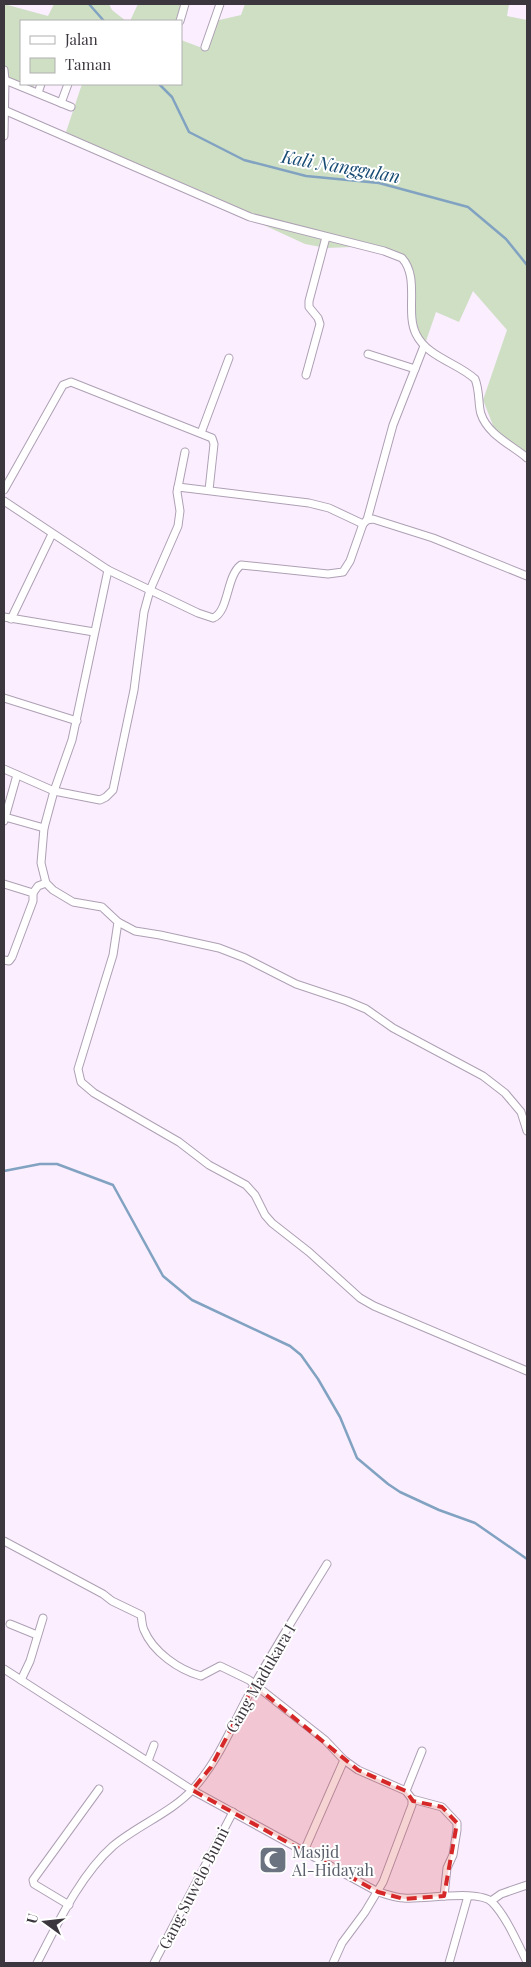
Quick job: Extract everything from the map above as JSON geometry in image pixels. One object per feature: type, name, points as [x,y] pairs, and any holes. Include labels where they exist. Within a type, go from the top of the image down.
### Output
[{"type":"street","points":[[180,20],[185,4]]},
{"type":"street","points":[[204,48],[220,4]]},
{"type":"street","points":[[4,70],[4,136]]},
{"type":"street","points":[[5,80],[71,107]]},
{"type":"street","points":[[38,93],[41,85]]},
{"type":"street","points":[[61,103],[68,85]]},
{"type":"street","points":[[4,111],[250,217],[326,238],[384,251],[402,258],[409,275],[415,334],[424,346],[475,379],[480,400],[480,412],[485,422],[491,431],[527,458]]},
{"type":"street","points":[[306,375],[320,324],[318,318],[309,307],[309,300],[326,238]]},
{"type":"street","points":[[4,501],[108,570],[198,613],[216,618],[220,613],[235,571],[241,565],[328,574],[343,572],[350,561],[365,522],[394,425],[424,346]]},
{"type":"street","points":[[368,354],[415,369]]},
{"type":"street","points":[[201,433],[230,358]]},
{"type":"street","points":[[4,490],[63,386],[68,382],[74,382],[214,440],[209,490]]},
{"type":"street","points":[[4,769],[54,791],[100,800],[113,790],[134,690],[144,612],[150,590],[178,526],[178,487],[185,452]]},
{"type":"street","points":[[178,487],[309,503],[329,508],[365,522],[378,520],[433,538],[527,576]]},
{"type":"street","points":[[52,534],[7,618],[94,632]]},
{"type":"street","points":[[108,570],[77,721],[44,828],[41,863],[46,883],[52,890],[73,902],[102,907],[118,922],[134,932],[160,935],[219,948],[245,958],[296,984],[347,1000],[366,1009],[393,1028],[483,1076],[505,1093],[521,1112],[527,1131]]},
{"type":"street","points":[[4,698],[77,721]]},
{"type":"street","points":[[17,775],[4,819],[44,828]]},
{"type":"street","points":[[4,960],[9,961],[12,957],[33,901],[33,893],[38,886],[46,883]]},
{"type":"street","points":[[4,884],[33,893]]},
{"type":"street","points":[[118,922],[113,955],[78,1070],[81,1082],[94,1094],[179,1142],[209,1165],[246,1185],[255,1195],[265,1215],[272,1222],[360,1298],[374,1306],[527,1371]]},
{"type":"street","points":[[4,1541],[102,1594],[112,1602],[140,1615],[144,1630],[164,1656],[176,1665],[201,1676],[217,1667],[224,1667],[246,1678],[325,1740],[344,1760],[358,1770],[406,1791],[412,1799],[412,1805],[378,1892],[342,1943],[333,1963]]},
{"type":"street","name":"Gang Madukara I","points":[[37,1963],[69,1905],[88,1876],[113,1846],[192,1790],[210,1767],[254,1685],[327,1564]]},
{"type":"street","points":[[21,1680],[43,1618]]},
{"type":"street","points":[[10,1624],[37,1635]]},
{"type":"street","points":[[4,1669],[192,1790],[378,1892],[404,1898],[468,1896],[480,1897],[491,1901],[504,1920],[527,1962]]},
{"type":"street","points":[[148,1761],[154,1745]]},
{"type":"street","points":[[406,1791],[422,1750]]},
{"type":"street","points":[[304,1850],[344,1760]]},
{"type":"street","points":[[69,1905],[34,1884],[33,1880],[99,1789]]},
{"type":"street","points":[[412,1799],[442,1807],[456,1823],[457,1830],[453,1855],[447,1868],[444,1896]]},
{"type":"street","name":"Gang Suwelo Bumi","points":[[154,1963],[232,1812]]},
{"type":"street","points":[[491,1901],[501,1894],[527,1885]]},
{"type":"street","points":[[449,1963],[468,1896]]},
{"type":"highlighted area","points":[[254,1685],[358,1770],[406,1791],[413,1801],[442,1807],[457,1823],[444,1896],[404,1899],[378,1892],[192,1790],[211,1767]]},
{"type":"green space","points":[[4,4],[48,16],[54,4],[109,4],[112,10],[125,20],[20,20],[20,85],[6,79],[4,64]]},
{"type":"green space","points":[[138,4],[181,4],[176,20],[130,20]]},
{"type":"green space","points":[[245,4],[509,4],[507,16],[527,20],[527,459],[494,428],[483,400],[507,330],[473,291],[459,322],[436,312],[425,344],[420,337],[403,262],[379,246],[326,248],[305,244],[65,135],[82,85],[182,85],[182,40],[205,49],[215,21],[241,15]]},
{"type":"green space","points":[[20,85],[34,85],[32,90]]},
{"type":"waterway","name":"Kali Nanggulan","points":[[89,4],[103,20]]},
{"type":"waterway","name":"Kali Nanggulan","points":[[160,85],[172,97],[189,132],[244,160],[306,176],[379,183],[468,207],[506,239],[527,265]]},
{"type":"waterway","points":[[4,1171],[40,1164],[57,1164],[113,1185],[163,1276],[192,1300],[290,1346],[301,1355],[318,1379],[340,1417],[357,1458],[400,1492],[439,1510],[475,1523],[527,1559]]},
{"type":"place","name":"Masjid Al-Hidayah","points":[[273,1860]]}]
